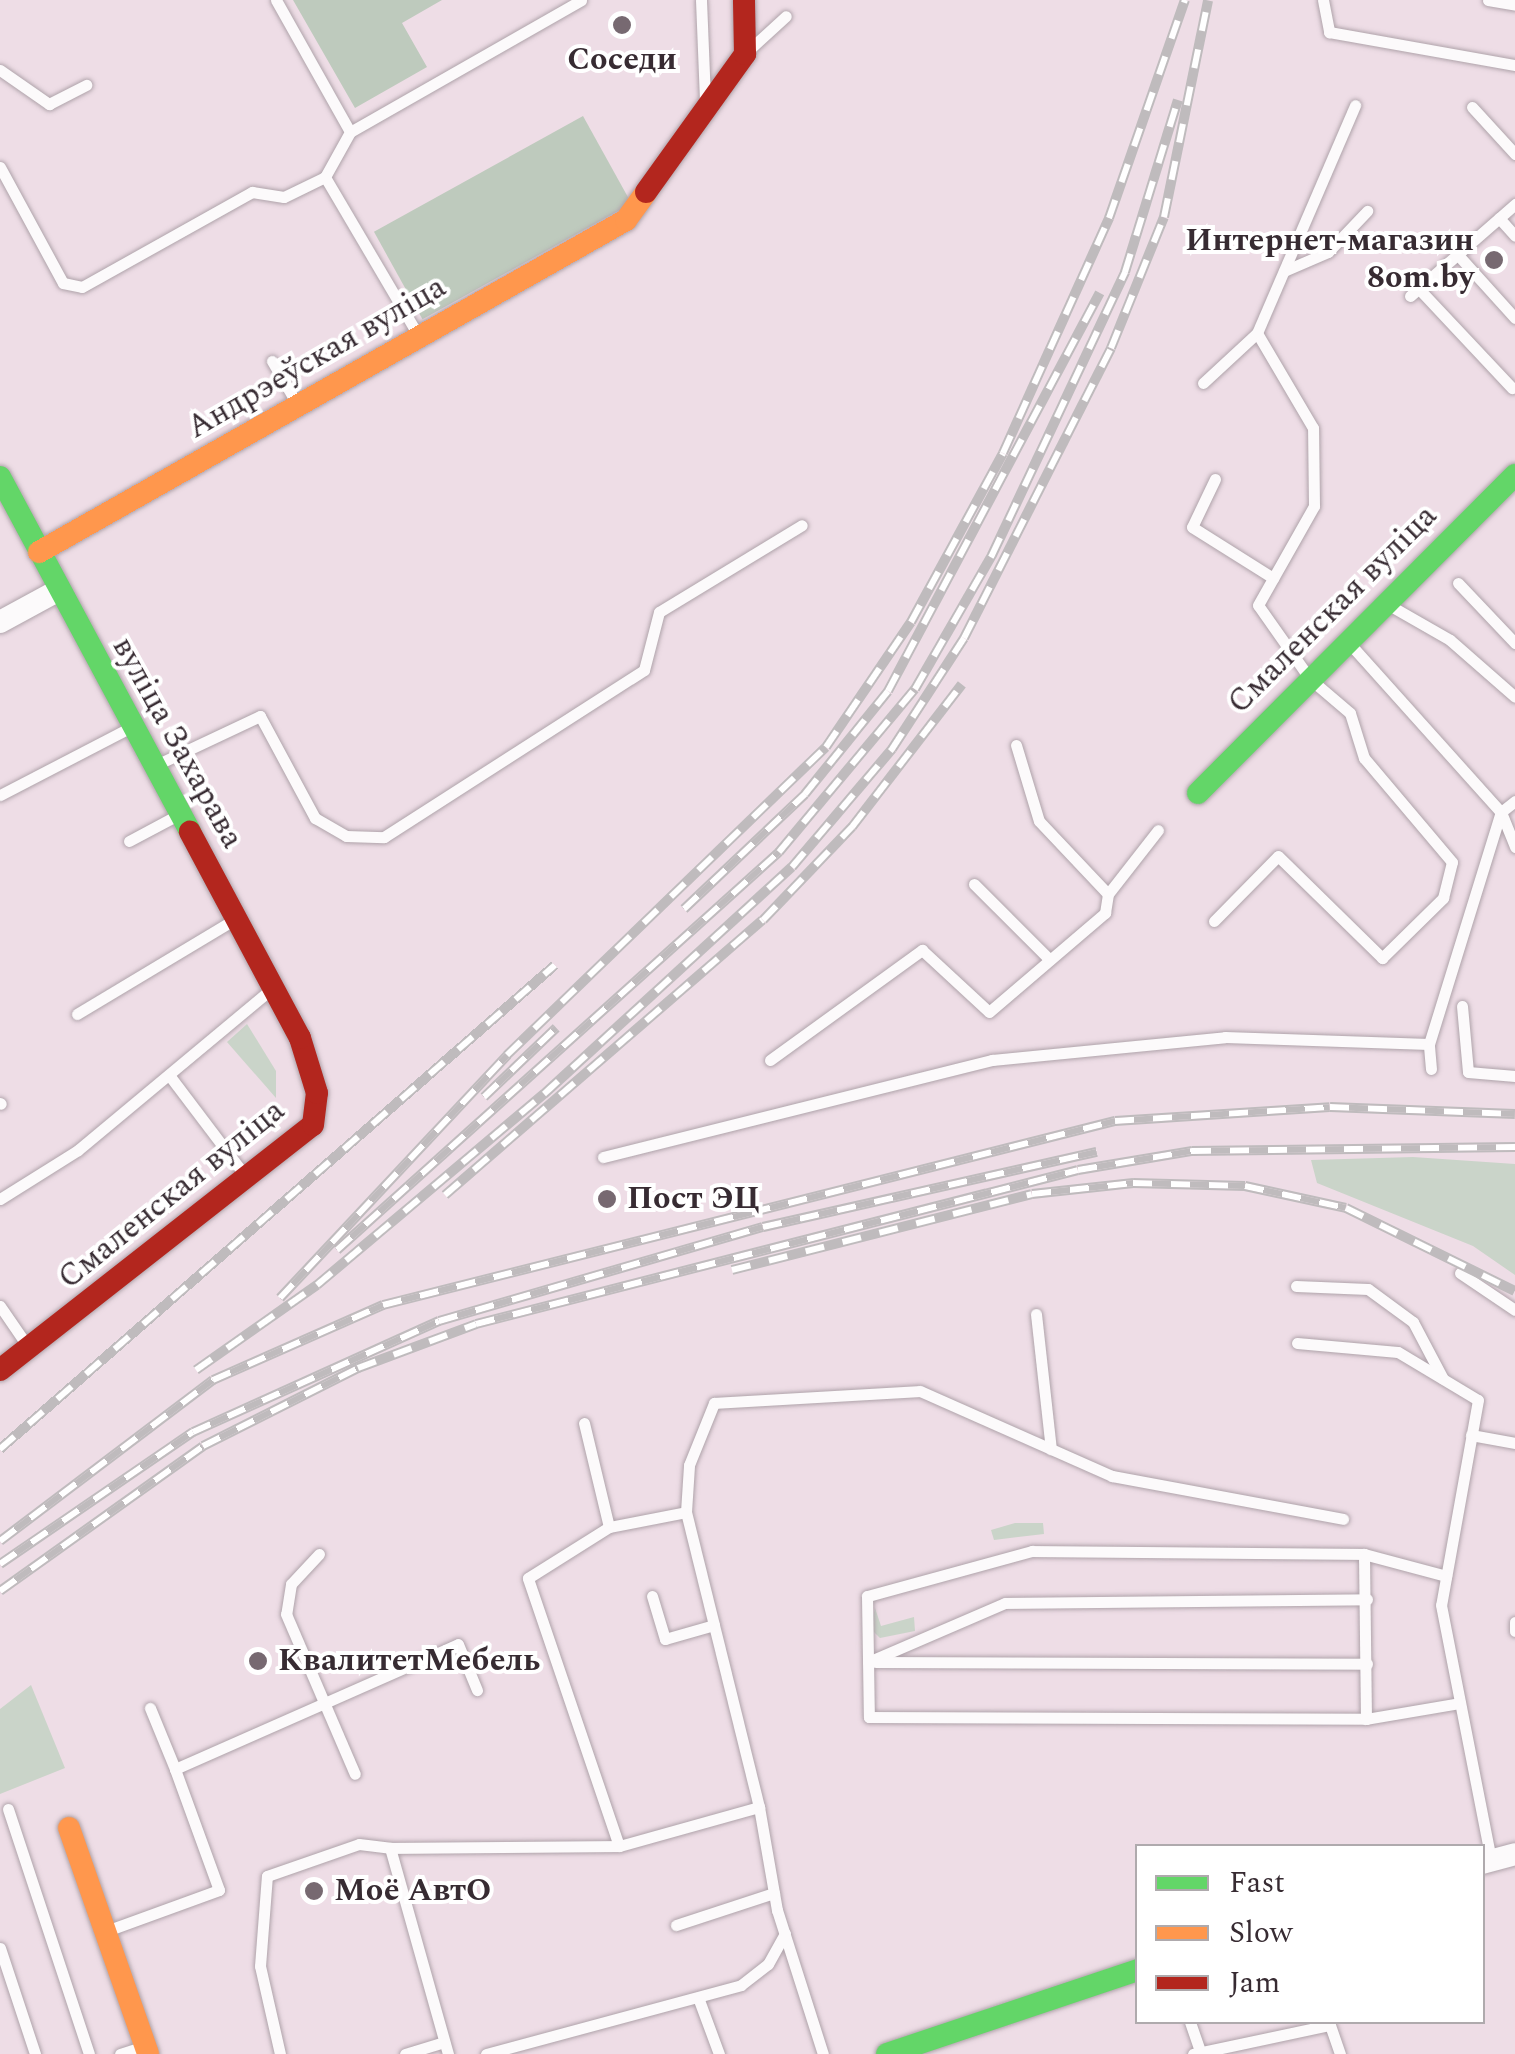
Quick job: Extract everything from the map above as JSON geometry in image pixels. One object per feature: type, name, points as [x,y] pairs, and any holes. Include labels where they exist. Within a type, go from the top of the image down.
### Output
[{"type":"street","points":[[709,108],[745,54],[744,0]]},
{"type":"street","name":"Андрэеўская вуліца","points":[[39,552],[626,220],[709,108]]},
{"type":"street","name":"Смаленская вуліца","points":[[1198,792],[1515,475]]},
{"type":"street","name":"вуліца Захарава","points":[[0,476],[300,1038]]},
{"type":"street","points":[[0,622],[59,590]]},
{"type":"street","name":"Смаленская вуліца","points":[[0,1370],[249,1182],[313,1125],[316,1079],[300,1038]]},
{"type":"street","points":[[70,1828],[147,2050]]},
{"type":"street","points":[[1487,1861],[1515,1854]]},
{"type":"street","points":[[887,2054],[1135,1971]]},
{"type":"lane","points":[[276,0],[350,132]]},
{"type":"lane","points":[[0,166],[64,283],[82,287],[252,192],[284,197],[325,177],[350,132],[580,0]]},
{"type":"lane","points":[[700,0],[697,71],[709,108]]},
{"type":"lane","points":[[1322,0],[1329,32],[1515,65]]},
{"type":"lane","points":[[1488,0],[1514,2]]},
{"type":"lane","points":[[745,54],[786,16]]},
{"type":"lane","points":[[0,70],[49,104],[86,85]]},
{"type":"lane","points":[[1202,383],[1257,333],[1355,105]]},
{"type":"lane","points":[[1472,107],[1515,154]]},
{"type":"lane","points":[[325,177],[420,336]]},
{"type":"lane","points":[[1512,388],[1415,292],[1515,204]]},
{"type":"lane","points":[[1284,270],[1328,252],[1367,212]]},
{"type":"lane","points":[[1499,218],[1515,236]]},
{"type":"lane","points":[[1458,255],[1515,318]]},
{"type":"lane","points":[[1214,921],[1278,856],[1382,958],[1442,898],[1452,862],[1364,758],[1350,713],[1310,679],[1258,605],[1314,506],[1313,428],[1257,333]]},
{"type":"lane","points":[[272,361],[298,406]]},
{"type":"lane","points":[[1215,478],[1192,527],[1272,578]]},
{"type":"lane","points":[[152,767],[260,716],[315,818],[346,836],[384,837],[644,670],[659,612],[802,525]]},
{"type":"lane","points":[[1458,583],[1515,643]]},
{"type":"lane","points":[[1385,602],[1450,640],[1515,696]]},
{"type":"lane","points":[[1347,640],[1502,812],[1515,847]]},
{"type":"lane","points":[[0,795],[132,727]]},
{"type":"lane","points":[[1016,745],[1039,820],[1108,894]]},
{"type":"lane","points":[[1431,1069],[1429,1044],[1502,812],[1515,801]]},
{"type":"lane","points":[[129,841],[178,815]]},
{"type":"lane","points":[[770,1060],[922,950],[989,1012],[1105,912],[1108,894],[1158,830]]},
{"type":"lane","points":[[974,884],[1050,960]]},
{"type":"lane","points":[[77,1014],[236,919]]},
{"type":"lane","points":[[0,1199],[169,1075],[273,987]]},
{"type":"lane","points":[[1462,1006],[1468,1072],[1515,1076]]},
{"type":"lane","points":[[604,1157],[992,1060],[1225,1036],[1429,1044]]},
{"type":"lane","points":[[169,1075],[249,1182]]},
{"type":"lane","points":[[1460,1273],[1515,1310]]},
{"type":"lane","points":[[1296,1286],[1368,1289],[1413,1322],[1443,1379]]},
{"type":"lane","points":[[0,1306],[30,1348]]},
{"type":"lane","points":[[1036,1314],[1051,1449]]},
{"type":"lane","points":[[1297,1343],[1398,1352],[1478,1400],[1441,1605],[1484,1844]]},
{"type":"lane","points":[[823,2054],[784,1933],[759,1807],[686,1512],[688,1465],[714,1403],[920,1391],[1112,1476],[1343,1519]]},
{"type":"lane","points":[[584,1423],[609,1527]]},
{"type":"lane","points":[[1471,1435],[1515,1443]]},
{"type":"lane","points":[[620,1846],[528,1578],[609,1527],[686,1512]]},
{"type":"lane","points":[[1446,1576],[1364,1554],[1032,1551],[868,1596],[869,1717],[1366,1718],[1460,1703]]},
{"type":"lane","points":[[319,1554],[291,1584],[286,1614],[355,1774]]},
{"type":"lane","points":[[1364,1554],[1366,1718]]},
{"type":"lane","points":[[652,1596],[665,1640],[714,1625]]},
{"type":"lane","points":[[868,1662],[1004,1604],[1367,1599]]},
{"type":"lane","points":[[1515,1622],[1515,1631]]},
{"type":"lane","points":[[175,1768],[458,1644],[477,1690]]},
{"type":"lane","points":[[868,1662],[1367,1664]]},
{"type":"lane","points":[[106,1931],[218,1890],[150,1708]]},
{"type":"lane","points":[[280,2054],[260,1966],[267,1876],[360,1844],[390,1848],[620,1846],[759,1807]]},
{"type":"lane","points":[[8,1809],[89,2054]]},
{"type":"lane","points":[[390,1848],[446,2048],[405,2054]]},
{"type":"lane","points":[[676,1925],[774,1893]]},
{"type":"lane","points":[[486,2054],[700,2000],[768,1964],[784,1933]]},
{"type":"lane","points":[[0,1948],[35,2054]]},
{"type":"lane","points":[[700,2000],[719,2054]]},
{"type":"lane","points":[[1191,2024],[1198,2053],[1330,2025],[1340,2054]]},
{"type":"lane","points":[[120,2054],[147,2050]]},
{"type":"shaded area","points":[[247,1024],[276,1071],[276,1098],[227,1042]]},
{"type":"shaded area","points":[[1413,1157],[1515,1164],[1515,1275],[1473,1246],[1317,1183],[1311,1160]]},
{"type":"shaded area","points":[[1015,1523],[1043,1523],[1044,1534],[994,1540],[991,1530]]},
{"type":"shaded area","points":[[875,1608],[881,1626],[914,1617],[915,1631],[880,1638],[870,1628]]},
{"type":"shaded area","points":[[31,1685],[65,1768],[0,1794],[0,1709]]},
{"type":"green space","points":[[293,0],[442,0],[402,23],[427,67],[355,108]]},
{"type":"green space","points":[[583,116],[631,203],[422,319],[374,232]]},
{"type":"railway","points":[[280,1298],[507,1055],[826,747],[911,622],[1003,453],[1109,218],[1185,0]]},
{"type":"railway","points":[[196,1370],[317,1285],[544,1094],[792,867],[892,749],[964,638],[1111,348],[1164,217],[1208,0]]},
{"type":"railway","points":[[337,1250],[779,852],[915,689],[992,555],[1125,272],[1178,100]]},
{"type":"railway","points":[[684,909],[805,794],[888,691],[1100,293]]},
{"type":"railway","points":[[445,1195],[763,920],[852,827],[962,684]]},
{"type":"railway","points":[[0,1449],[555,965]]},
{"type":"railway","points":[[484,1097],[556,1028]]},
{"type":"railway","points":[[0,1541],[213,1380],[383,1305],[1115,1121],[1330,1107],[1515,1114]]},
{"type":"railway","points":[[0,1591],[203,1446],[358,1368],[476,1324],[1078,1170],[1192,1151],[1515,1147]]},
{"type":"railway","points":[[0,1564],[193,1432],[439,1321],[763,1227],[1097,1152]]},
{"type":"railway","points":[[732,1270],[1032,1194],[1133,1183],[1245,1186],[1346,1208],[1515,1291]]},
{"type":"traffic: fast","points":[[1198,793],[1515,475]]},
{"type":"traffic: fast","points":[[0,477],[190,832]]},
{"type":"traffic: fast","points":[[887,2054],[1135,1971]]},
{"type":"traffic: slow","points":[[39,552],[626,220],[646,192]]},
{"type":"traffic: slow","points":[[69,1828],[148,2054]]},
{"type":"traffic: jam","points":[[646,192],[745,54],[744,0]]},
{"type":"traffic: jam","points":[[0,1370],[313,1125],[317,1093],[300,1038],[190,832]]},
{"type":"place","name":"Соседи","points":[[622,25]]},
{"type":"place","name":"Интернет-магазин 8om.by","points":[[1494,260]]},
{"type":"place","name":"Пост ЭЦ","points":[[607,1199]]},
{"type":"place","name":"КвалитетМебель","points":[[258,1661]]},
{"type":"place","name":"Моё АвтО","points":[[314,1891]]}]
